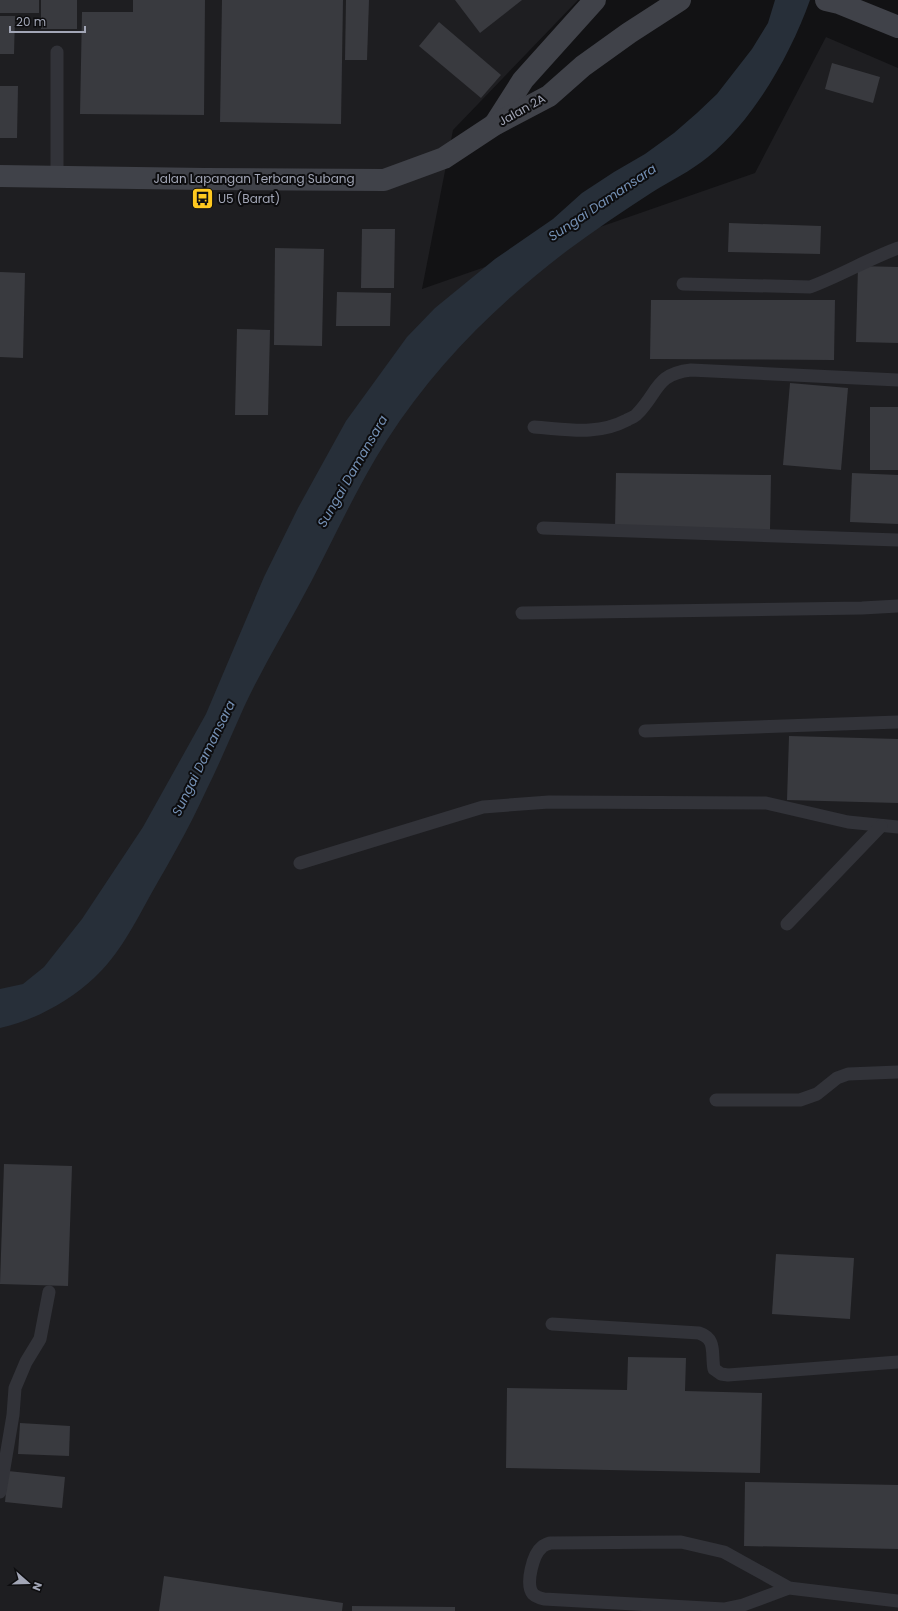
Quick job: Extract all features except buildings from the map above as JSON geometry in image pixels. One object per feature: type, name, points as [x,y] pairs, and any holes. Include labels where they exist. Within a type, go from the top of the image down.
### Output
[{"type":"street","name":"Jalan 2A","points":[[494,126],[523,80],[595,0]]},
{"type":"street","name":"Jalan 2A","points":[[494,126],[549,96],[583,66],[629,33],[680,0]]},
{"type":"street","points":[[833,2],[898,27]]},
{"type":"street","name":"Jalan Lapangan Terbang Subang","points":[[0,176],[384,180],[444,158],[494,126]]},
{"type":"lane","points":[[57,52],[57,177]]},
{"type":"lane","points":[[683,284],[810,287],[822,283],[883,253],[898,248]]},
{"type":"lane","points":[[534,427],[596,431],[616,426],[637,415],[655,390],[667,377],[678,371],[691,370],[898,380]]},
{"type":"lane","points":[[543,528],[898,540]]},
{"type":"lane","points":[[522,613],[898,606]]},
{"type":"lane","points":[[645,731],[898,722]]},
{"type":"lane","points":[[300,863],[483,807],[549,802],[766,803],[848,822],[898,827]]},
{"type":"lane","points":[[787,924],[881,826]]},
{"type":"lane","points":[[716,1100],[800,1100],[817,1094],[837,1078],[848,1074],[898,1072]]},
{"type":"lane","points":[[0,1492],[15,1388],[26,1362],[40,1338],[49,1292]]},
{"type":"lane","points":[[552,1324],[698,1333],[706,1336],[711,1341],[714,1369],[720,1374],[728,1376],[898,1362]]},
{"type":"lane","points":[[789,1588],[744,1605],[724,1609],[544,1599],[537,1597],[532,1593],[529,1586],[532,1564],[542,1546],[550,1544],[681,1542],[724,1552],[789,1588],[898,1601]]},
{"type":"shaded area","points":[[0,0],[578,0],[453,130],[422,289],[755,173],[826,37],[898,68],[898,1611],[0,1611]]},
{"type":"water","name":"Sungai Damansara","points":[[775,0],[810,0],[802,21],[781,64],[769,85],[741,124],[725,142],[708,157],[588,235],[542,270],[469,337],[426,386],[406,412],[366,474],[311,582],[252,691],[186,832],[133,927],[119,949],[103,969],[74,995],[38,1015],[13,1025],[0,1028],[0,989],[23,984],[44,967],[82,919],[143,827],[206,714],[264,577],[298,508],[346,421],[407,337],[435,308],[495,259],[553,219],[582,193],[645,154],[674,133],[697,113],[717,94],[752,49],[768,23]]},
{"type":"place","name":"U5 (Barat)","points":[[202,199]]}]
